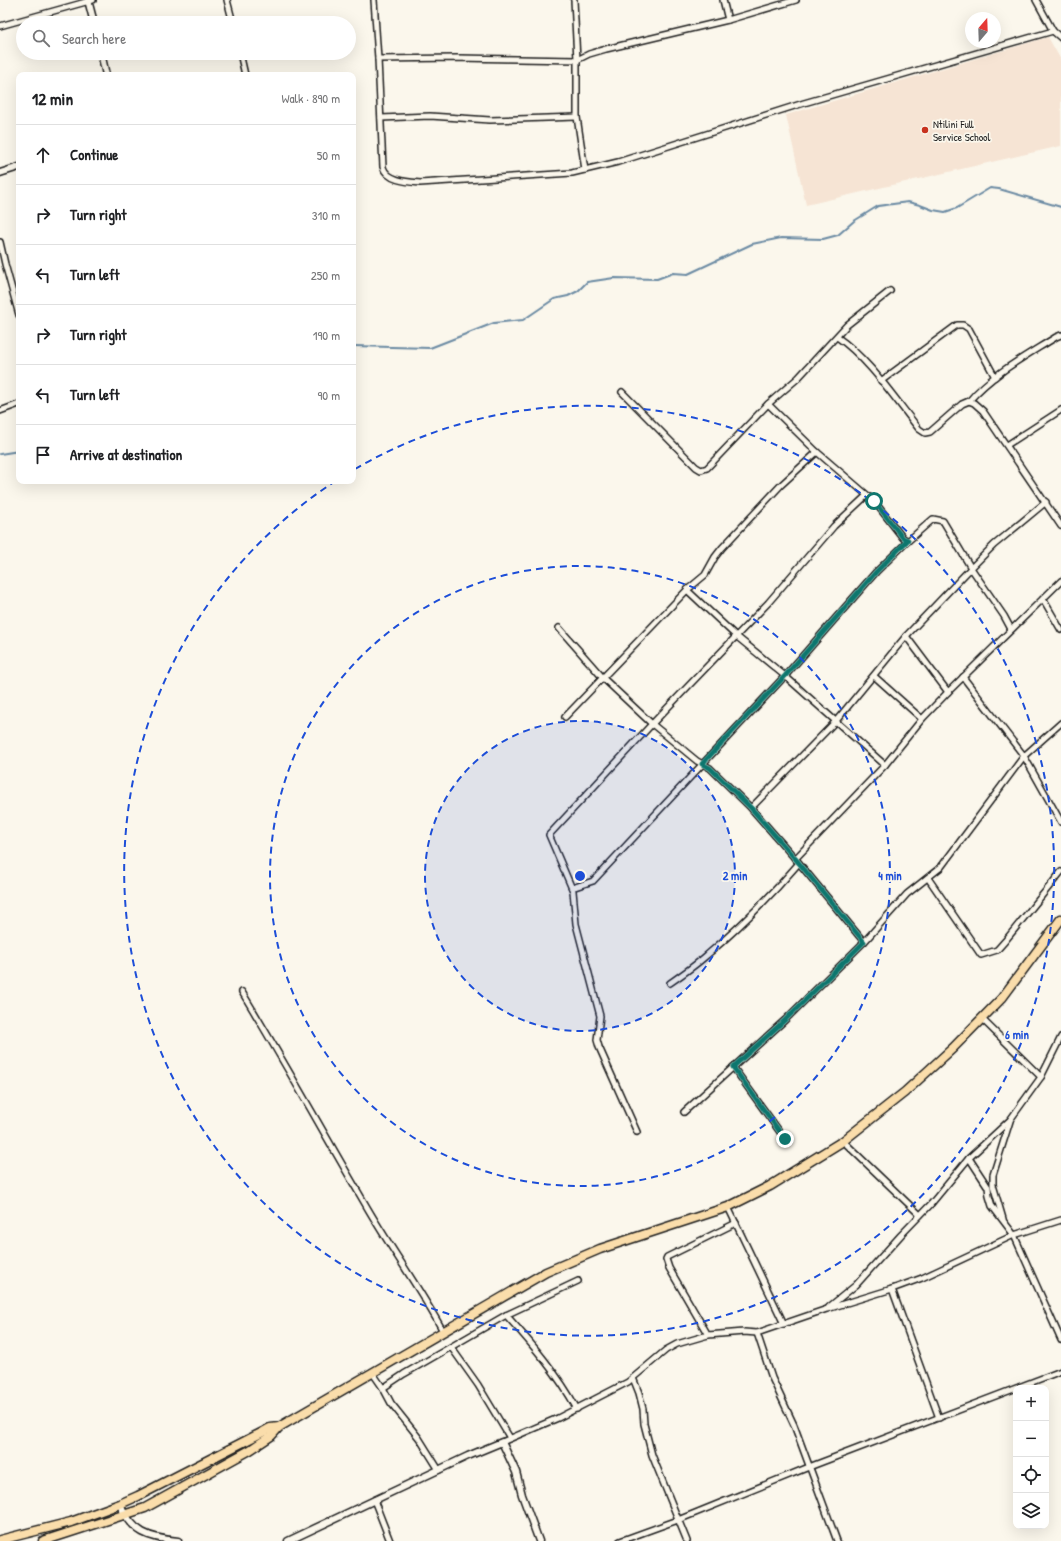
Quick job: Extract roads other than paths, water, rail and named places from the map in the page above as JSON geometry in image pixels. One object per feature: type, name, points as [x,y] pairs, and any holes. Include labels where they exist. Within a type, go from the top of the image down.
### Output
[{"type":"highway","points":[[0,1540],[71,1522],[120,1504],[270,1428],[278,1427],[546,1272],[600,1249],[728,1207],[770,1186],[843,1141],[906,1092],[953,1048],[1002,998],[1061,918]]},
{"type":"highway","points":[[43,1541],[145,1508],[220,1468],[267,1438],[277,1430],[278,1427]]},
{"type":"street","points":[[35,16],[90,0],[93,16]]},
{"type":"street","points":[[227,0],[231,16]]},
{"type":"street","points":[[374,0],[384,172],[397,180],[420,183],[559,174],[585,170],[618,162],[804,103],[1053,31]]},
{"type":"street","points":[[574,0],[577,60],[577,117],[585,170]]},
{"type":"street","points":[[723,0],[728,20]]},
{"type":"street","points":[[378,59],[457,58],[577,60],[589,54],[606,49],[728,20],[796,0]]},
{"type":"street","points":[[1036,0],[1053,31],[1061,38]]},
{"type":"street","points":[[0,26],[16,21]]},
{"type":"street","points":[[103,60],[105,72]]},
{"type":"street","points":[[242,60],[244,72]]},
{"type":"street","points":[[381,118],[430,116],[490,120],[577,117]]},
{"type":"street","points":[[0,173],[16,168]]},
{"type":"street","points":[[0,242],[16,303]]},
{"type":"street","points":[[622,392],[696,467],[701,470],[707,468],[768,404],[798,378],[847,325],[890,291]]},
{"type":"street","points":[[881,381],[957,325],[962,325],[969,329],[995,377]]},
{"type":"street","points":[[837,337],[845,342],[881,381],[919,429],[925,433],[930,432],[1007,368],[1061,335]]},
{"type":"street","points":[[969,401],[974,403],[983,411],[1061,526]]},
{"type":"street","points":[[768,404],[817,452],[866,496],[874,501],[903,538],[908,540]]},
{"type":"street","points":[[0,411],[16,405]]},
{"type":"street","points":[[1007,445],[1061,410]]},
{"type":"street","points":[[565,717],[687,590],[705,575],[722,548],[772,495],[817,452]]},
{"type":"street","points":[[636,1132],[599,1048],[597,1040],[600,1016],[576,924],[572,888],[550,835],[652,724],[768,603],[821,540],[866,496]]},
{"type":"street","points":[[751,808],[836,721],[906,636],[971,568],[994,545],[1046,502]]},
{"type":"street","points":[[572,888],[593,881],[785,676],[876,572],[908,540],[933,519],[943,521],[971,568],[1004,616],[1011,629]]},
{"type":"street","points":[[670,983],[707,955],[780,886],[797,861],[885,765],[922,719],[1061,581]]},
{"type":"street","points":[[687,590],[736,636],[785,676],[885,765]]},
{"type":"street","points":[[1043,599],[1061,630]]},
{"type":"street","points":[[559,628],[603,678],[652,724],[697,762],[710,768],[751,808],[864,942]]},
{"type":"street","points":[[906,636],[948,692]]},
{"type":"street","points":[[874,676],[922,719]]},
{"type":"street","points":[[964,677],[1024,756],[1061,822]]},
{"type":"street","points":[[684,1112],[785,1020],[864,942],[907,894],[941,867],[1024,756],[1061,723]]},
{"type":"street","points":[[928,878],[981,955],[997,950],[1061,872]]},
{"type":"street","points":[[242,992],[368,1208],[393,1250],[430,1306],[443,1331]]},
{"type":"street","points":[[982,1019],[1041,1077]]},
{"type":"street","points":[[827,1309],[856,1285],[920,1214],[931,1204],[969,1158],[1010,1120],[1041,1077],[1061,1037]]},
{"type":"street","points":[[733,1067],[785,1139]]},
{"type":"street","points":[[1010,1120],[991,1186],[990,1201],[1014,1235],[1061,1340]]},
{"type":"street","points":[[843,1141],[920,1214]]},
{"type":"street","points":[[969,1158],[991,1186],[1003,1221]]},
{"type":"street","points":[[728,1207],[784,1324]]},
{"type":"street","points":[[288,1541],[439,1470],[577,1409],[633,1378],[666,1350],[677,1344],[708,1335],[744,1332],[757,1333],[922,1278],[1014,1235],[1061,1220]]},
{"type":"street","points":[[708,1335],[672,1274],[666,1259],[667,1256],[736,1223]]},
{"type":"street","points":[[383,1388],[404,1374],[506,1315],[578,1281]]},
{"type":"street","points":[[892,1289],[939,1418]]},
{"type":"street","points":[[506,1315],[540,1353],[566,1390],[577,1409]]},
{"type":"street","points":[[757,1333],[772,1378],[794,1424],[837,1541]]},
{"type":"street","points":[[451,1347],[478,1385],[510,1438]]},
{"type":"street","points":[[620,1541],[678,1520],[809,1467],[1061,1371]]},
{"type":"street","points":[[372,1372],[391,1403],[419,1438],[439,1470]]},
{"type":"street","points":[[633,1378],[643,1409],[644,1424],[652,1456],[687,1541]]},
{"type":"street","points":[[502,1442],[516,1472],[522,1495],[539,1541]]},
{"type":"street","points":[[374,1500],[390,1541]]},
{"type":"street","points":[[120,1504],[124,1515],[143,1534],[158,1539],[178,1541]]},
{"type":"waterway","points":[[356,346],[430,348],[494,323],[523,320],[554,299],[568,296],[578,291],[587,282],[614,278],[657,279],[673,273],[688,274],[752,244],[781,238],[823,239],[838,235],[854,221],[878,206],[908,202],[933,210],[945,212],[957,208],[990,188],[999,189],[1061,207]]},
{"type":"waterway","points":[[0,454],[16,451]]},
{"type":"place","name":"Ntilini Full Service School","points":[[925,130]]}]
